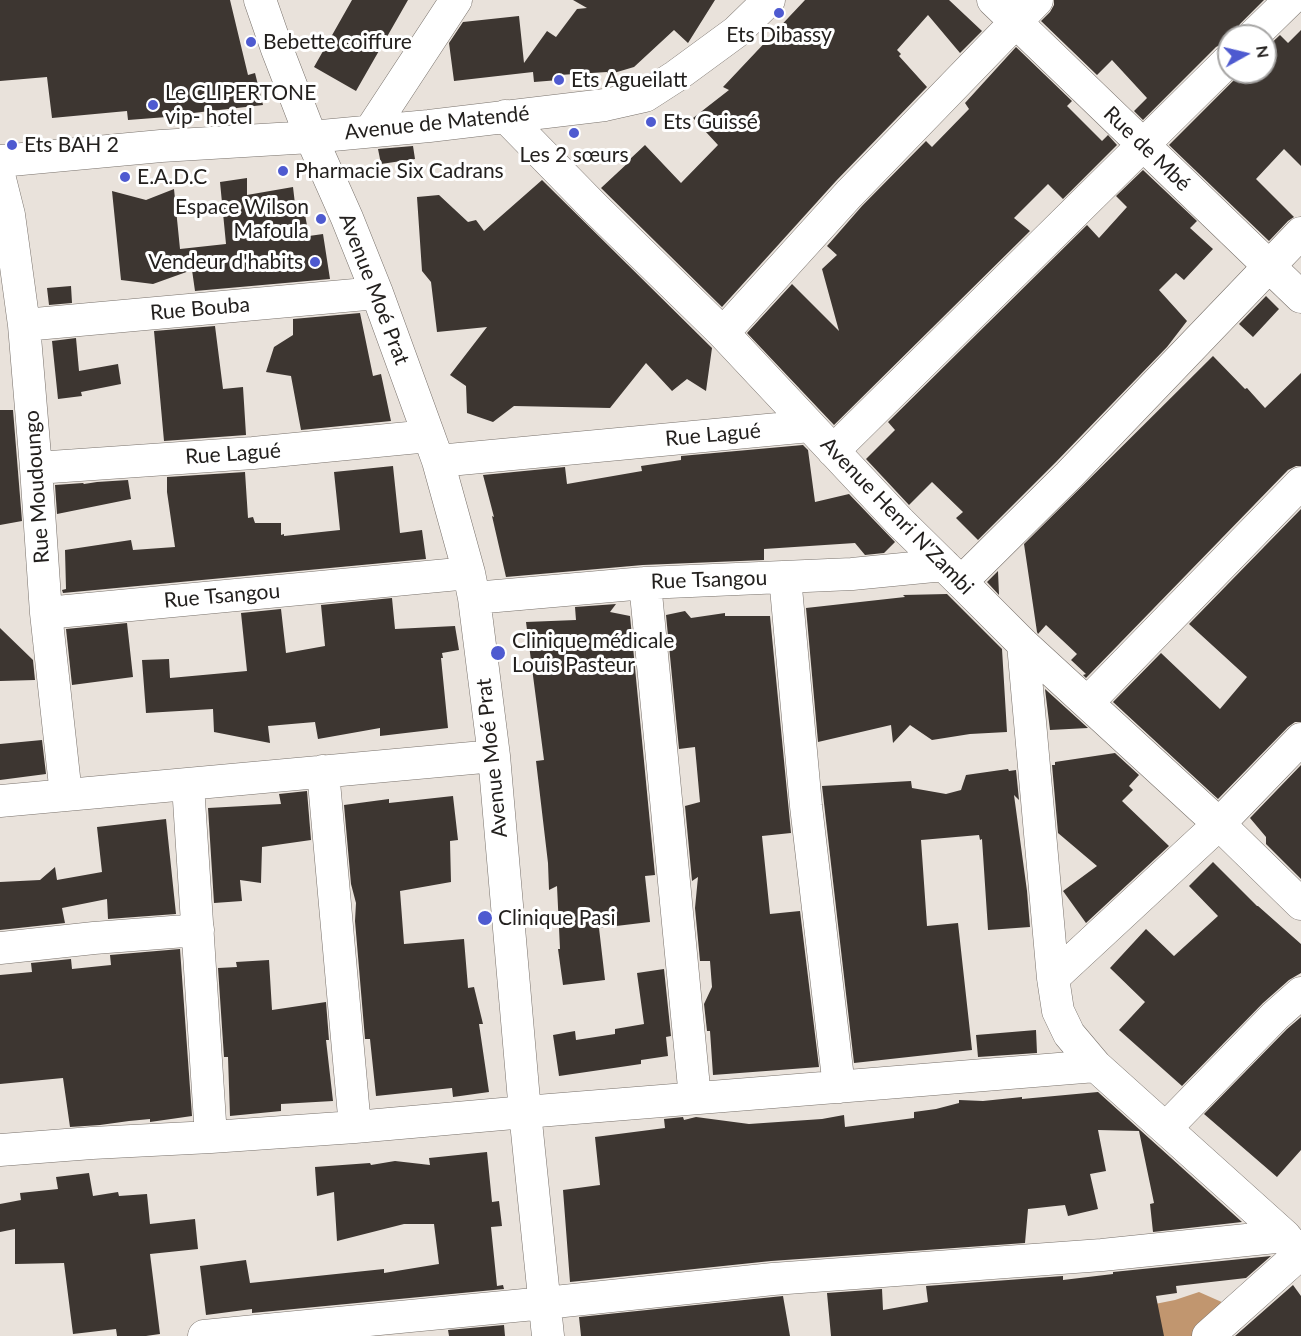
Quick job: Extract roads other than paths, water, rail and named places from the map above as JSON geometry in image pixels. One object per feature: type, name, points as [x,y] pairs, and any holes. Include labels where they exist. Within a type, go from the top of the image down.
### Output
[{"type":"street","name":"Avenue Moé Prat","points":[[260,0],[311,137],[377,292],[433,448],[472,585],[494,756],[525,1112],[548,1336]]},
{"type":"street","points":[[370,131],[456,0]]},
{"type":"street","name":"Avenue de Matendé","points":[[0,161],[161,146],[311,137],[429,126],[605,105],[645,96],[736,32],[769,0]]},
{"type":"street","name":"Rue de Mbé","points":[[993,0],[1027,11],[1143,145],[1301,297]]},
{"type":"street","points":[[1265,24],[1290,0]]},
{"type":"street","points":[[723,333],[849,194],[1027,11]]},
{"type":"street","points":[[833,451],[1217,72]]},
{"type":"street","name":"Avenue Henri N'Zambi","points":[[505,116],[723,333],[900,522],[1023,644],[1219,824],[1301,903]]},
{"type":"street","name":"Rue Moudoungo","points":[[0,179],[9,215],[24,325],[46,613],[66,795]]},
{"type":"street","points":[[953,574],[1069,475],[1301,233]]},
{"type":"street","name":"Rue Bouba","points":[[24,325],[377,292]]},
{"type":"street","name":"Rue Lagué","points":[[36,468],[253,453],[433,448],[810,426]]},
{"type":"street","points":[[1088,702],[1301,483]]},
{"type":"street","name":"Rue Tsangou","points":[[46,613],[472,585],[645,583],[852,574],[953,574]]},
{"type":"street","points":[[784,577],[806,806],[839,1087]]},
{"type":"street","points":[[645,583],[695,1098]]},
{"type":"street","points":[[1023,644],[1053,978],[1058,1011],[1069,1034],[1096,1066],[1297,1250]]},
{"type":"street","points":[[1053,978],[1219,824],[1301,739]]},
{"type":"street","points":[[0,801],[494,756]]},
{"type":"street","points":[[323,771],[355,1127]]},
{"type":"street","points":[[188,785],[212,1137]]},
{"type":"street","points":[[0,948],[198,930]]},
{"type":"street","points":[[1166,1128],[1275,1016],[1301,993]]},
{"type":"street","points":[[0,1150],[355,1127],[1096,1066]]},
{"type":"street","points":[[204,1336],[545,1304],[773,1279],[1102,1255],[1297,1250]]},
{"type":"street","points":[[1208,1336],[1297,1250]]},
{"type":"place","name":"Ets Dibassy","points":[[779,13]]},
{"type":"place","name":"Bebette coiffure","points":[[251,42]]},
{"type":"place","name":"Ets Agueilatt","points":[[559,80]]},
{"type":"place","name":"Le CLIPERTONE vip- hotel","points":[[153,105]]},
{"type":"place","name":"Ets Guissé","points":[[651,122]]},
{"type":"place","name":"Les 2 sœurs","points":[[574,133]]},
{"type":"place","name":"Ets BAH 2","points":[[12,145]]},
{"type":"place","name":"Pharmacie Six Cadrans","points":[[283,171]]},
{"type":"place","name":"E.A.D.C","points":[[125,177]]},
{"type":"place","name":"Espace Wilson Mafoula","points":[[321,219]]},
{"type":"place","name":"Vendeur d'habits","points":[[315,262]]},
{"type":"place","name":"Clinique médicale Louis Pasteur","points":[[498,653]]},
{"type":"place","name":"Clinique Pasi","points":[[485,918]]}]
